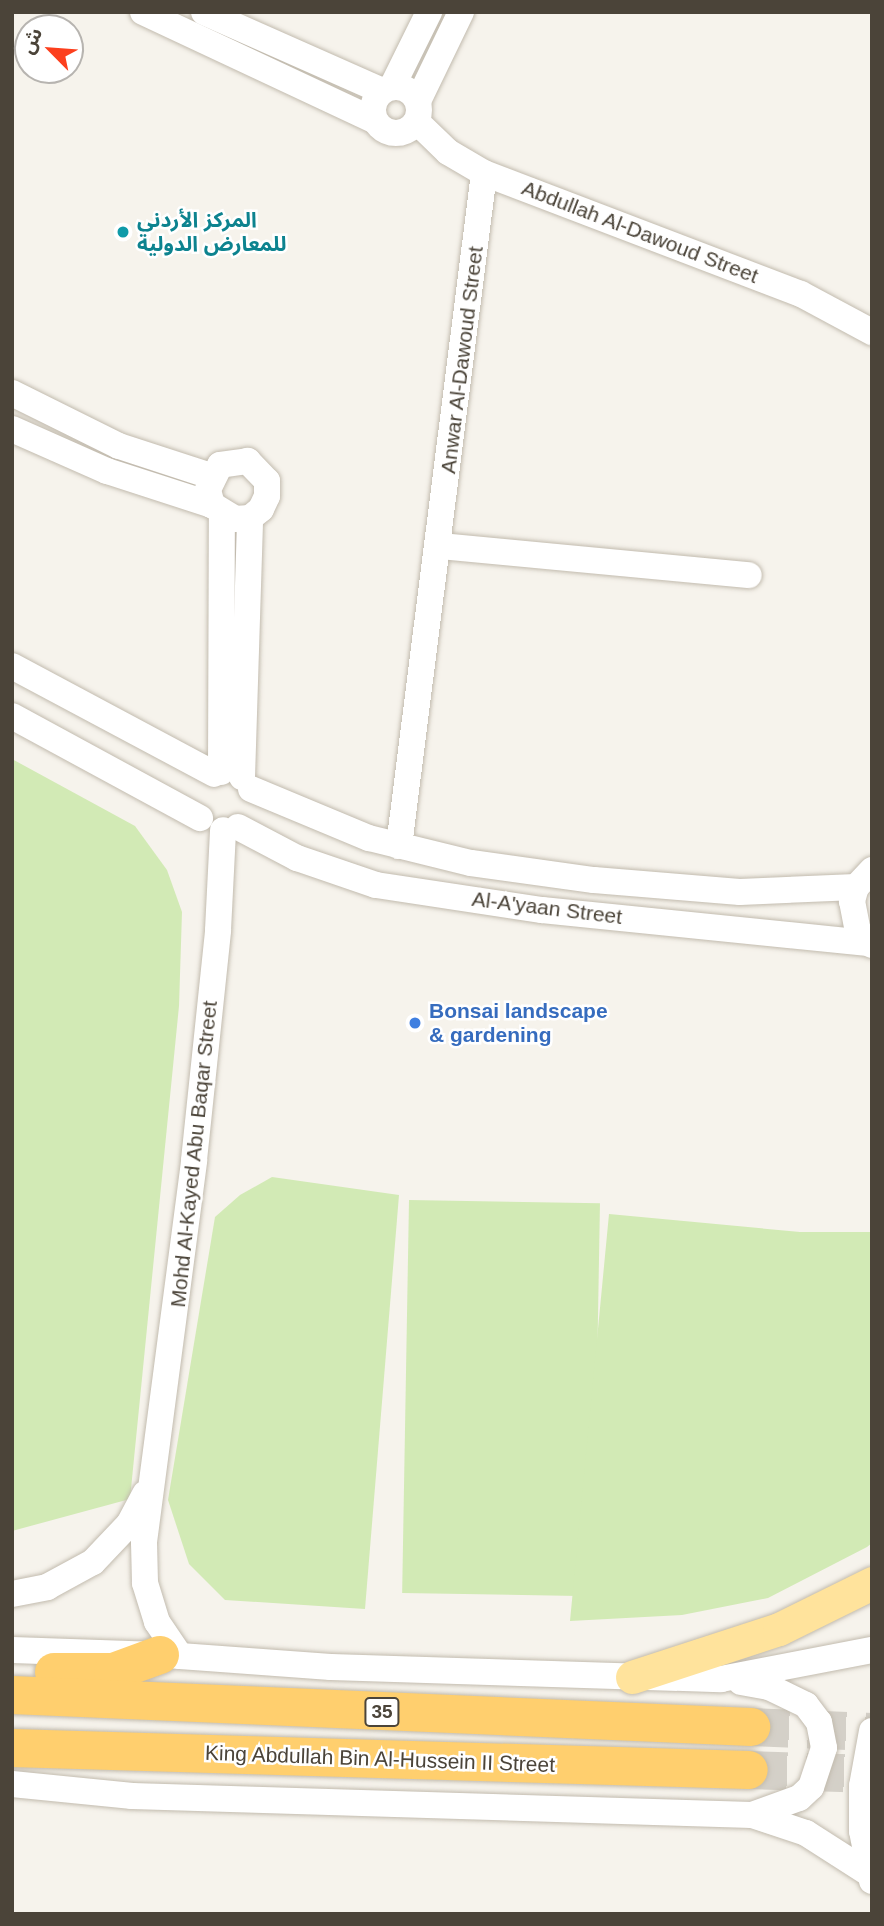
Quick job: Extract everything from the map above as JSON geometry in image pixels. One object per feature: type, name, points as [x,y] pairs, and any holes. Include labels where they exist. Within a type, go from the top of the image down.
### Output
[{"type":"highway","points":[[12,1672],[113,1672],[170,1655]]},
{"type":"highway","name":"35","points":[[12,1695],[751,1727]]},
{"type":"highway","name":"King Abdullah Bin Al-Hussein II Street","points":[[12,1748],[749,1770]]},
{"type":"main road","points":[[632,1677],[779,1629],[872,1584]]},
{"type":"street","points":[[143,12],[374,120],[390,133],[410,130],[461,12]]},
{"type":"street","points":[[204,12],[387,89],[412,93],[417,111]]},
{"type":"street","points":[[374,120],[375,99],[387,89],[429,12]]},
{"type":"street","name":"Abdullah Al-Dawoud Street","points":[[417,111],[448,152],[484,173],[801,294],[872,332]]},
{"type":"street","name":"Anwar Al-Dawoud Street","points":[[399,846],[440,547],[484,173]]},
{"type":"street","points":[[12,393],[119,446],[211,476]]},
{"type":"street","points":[[12,429],[107,471],[217,510],[250,517]]},
{"type":"street","points":[[231,829],[252,810],[232,778],[217,510],[208,490],[211,476],[220,465],[234,460],[248,461],[260,469],[267,481],[267,496],[250,517],[232,778]]},
{"type":"street","points":[[440,547],[749,575]]},
{"type":"street","name":"Al-A'yaan Street","points":[[12,666],[232,778],[399,846],[471,863],[607,881],[740,892],[864,878]]},
{"type":"street","points":[[12,716],[200,818]]},
{"type":"street","points":[[200,818],[196,792],[232,778]]},
{"type":"street","name":"Al-A'yaan Street","points":[[200,818],[297,858],[376,885],[542,910],[870,944]]},
{"type":"street","name":"Mohd Al-Kayed Abu Baqar Street","points":[[170,1655],[145,1583],[151,1476],[194,1160],[231,829]]},
{"type":"street","points":[[864,878],[852,917],[870,944]]},
{"type":"street","name":"Mohd Al-Kayed Abu Baqar Street","points":[[12,1594],[47,1587],[93,1562],[129,1524],[151,1476]]},
{"type":"street","points":[[12,1650],[170,1655],[331,1667],[721,1679],[788,1694],[819,1722],[824,1748],[811,1787],[799,1798],[752,1815]]},
{"type":"street","points":[[721,1679],[872,1650]]},
{"type":"street","points":[[871,1878],[862,1786],[872,1731]]},
{"type":"street","points":[[12,1784],[132,1796],[752,1815],[806,1833],[871,1878]]},
{"type":"green space","points":[[12,759],[135,826],[167,870],[182,912],[179,1006],[130,1499],[12,1531]]},
{"type":"green space","points":[[272,1177],[399,1195],[365,1609],[225,1600],[189,1564],[168,1500],[215,1217],[240,1195]]},
{"type":"green space","points":[[409,1200],[600,1203],[593,1596],[402,1593]]},
{"type":"green space","points":[[609,1214],[800,1232],[872,1232],[872,1543],[867,1547],[768,1598],[682,1615],[570,1621]]},
{"type":"tunnel","points":[[751,1727],[872,1732]]},
{"type":"tunnel","points":[[749,1770],[872,1774]]},
{"type":"place","name":"المركز الأردني للمعارض الدولية","points":[[123,232]]},
{"type":"place","name":"Bonsai landscape & gardening","points":[[415,1023]]}]
